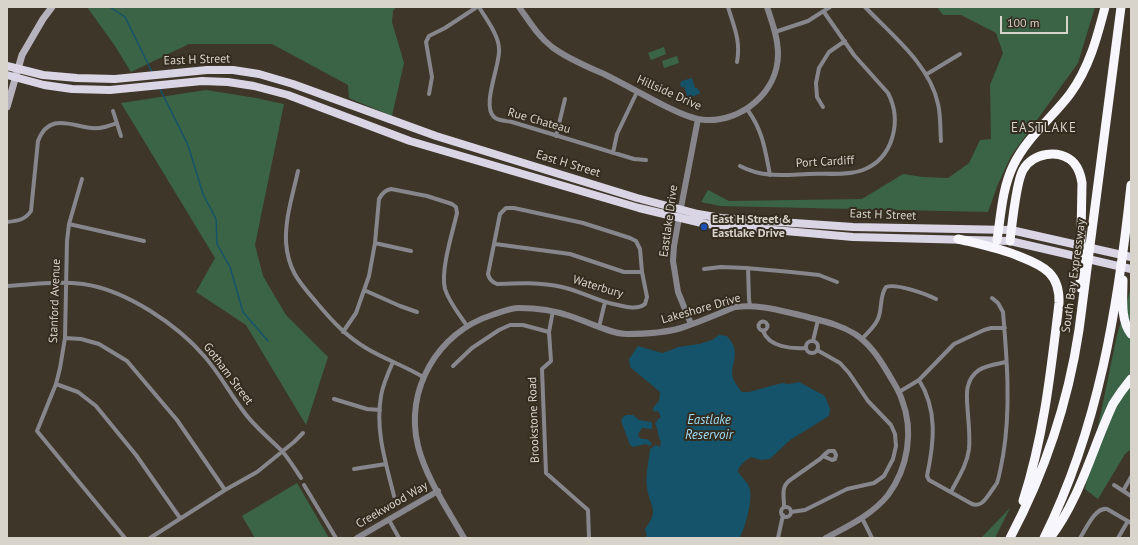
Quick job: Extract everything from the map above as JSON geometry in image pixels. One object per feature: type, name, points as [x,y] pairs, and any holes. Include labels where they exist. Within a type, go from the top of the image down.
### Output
[{"type":"highway","points":[[997,240],[1004,191],[1013,164],[1024,146],[1069,96],[1079,81],[1094,48],[1105,7]]},
{"type":"highway","name":"South Bay Expressway","points":[[1010,538],[1038,479],[1056,430],[1070,380],[1079,330],[1083,273],[1092,234],[1122,7]]},
{"type":"highway","points":[[1010,241],[1020,178],[1023,170],[1027,164],[1034,159],[1044,155],[1052,154],[1064,157],[1071,161],[1080,175],[1082,188],[1081,231],[1083,273]]},
{"type":"highway","points":[[1044,538],[1069,482],[1088,428],[1101,377],[1120,289],[1131,185]]},
{"type":"highway","points":[[958,239],[996,248],[1038,264],[1046,269],[1052,276],[1058,293],[1050,381],[1042,428],[1028,486],[1010,538]]},
{"type":"highway","points":[[1120,289],[1124,319],[1126,327],[1131,334]]},
{"type":"highway","points":[[1050,538],[1064,518],[1073,500],[1113,404],[1131,380]]},
{"type":"main road","points":[[7,107],[22,55],[52,7]]},
{"type":"main road","name":"East H Street","points":[[7,66],[43,75],[63,77],[115,78],[207,70],[233,70],[259,74],[293,84],[436,136],[637,198],[706,224],[853,237],[1010,241],[1131,269]]},
{"type":"main road","name":"East H Street","points":[[7,75],[44,85],[72,89],[110,90],[202,81],[228,82],[254,86],[288,95],[410,140],[639,208],[721,218],[853,227],[1011,230],[1131,256]]},
{"type":"street","points":[[429,94],[432,77],[426,42],[429,36],[478,7]]},
{"type":"street","name":"Rue Chateau","points":[[478,7],[494,33],[500,54],[492,85],[490,102],[491,112],[494,117],[634,159],[646,160]]},
{"type":"street","name":"Hillside Drive","points":[[519,7],[542,38],[552,47],[637,92],[686,115],[706,120],[722,119],[737,115],[762,97],[769,87],[775,75],[778,55],[777,39],[767,7]]},
{"type":"street","points":[[728,7],[738,39],[739,50],[737,62]]},
{"type":"street","points":[[775,32],[808,21],[830,7]]},
{"type":"street","points":[[866,7],[916,60],[927,74],[932,84],[938,104],[941,141]]},
{"type":"street","name":"Port Cardiff","points":[[740,166],[752,173],[770,175],[848,172],[862,170],[877,161],[888,147],[893,136],[895,125],[894,108],[888,93],[854,55],[824,12]]},
{"type":"street","points":[[823,107],[816,96],[816,83],[819,68],[828,52],[845,41]]},
{"type":"street","points":[[927,74],[960,54]]},
{"type":"street","points":[[613,153],[617,134],[637,92]]},
{"type":"street","points":[[556,136],[565,99]]},
{"type":"street","points":[[747,109],[761,133],[765,144],[770,175]]},
{"type":"street","points":[[113,111],[121,136]]},
{"type":"street","name":"Eastlake Drive","points":[[691,324],[678,292],[674,270],[674,246],[698,119]]},
{"type":"street","points":[[7,222],[22,219],[31,210],[38,141],[45,129],[60,122],[93,129],[117,123]]},
{"type":"street","points":[[298,171],[286,226],[286,242],[294,274],[304,289],[343,332],[366,348],[423,377]]},
{"type":"street","name":"Stanford Avenue","points":[[82,179],[69,224],[66,243],[65,338],[56,384],[37,431],[125,538]]},
{"type":"street","points":[[343,332],[356,313],[369,276],[376,244],[380,199],[382,194],[387,190],[392,189],[427,196],[452,204],[456,207],[457,213],[446,261],[444,282],[448,297],[467,326]]},
{"type":"street","name":"Waterbury","points":[[506,208],[514,208],[583,223],[630,238],[636,241],[640,249],[642,272],[647,297],[643,306],[638,308],[605,302],[563,287],[538,282],[497,284],[493,283],[488,274],[500,214],[506,208]]},
{"type":"street","points":[[69,224],[144,242]]},
{"type":"street","points":[[376,244],[411,251]]},
{"type":"street","points":[[495,244],[566,253],[624,272],[642,272]]},
{"type":"street","points":[[704,270],[722,267],[748,268],[819,275],[837,282]]},
{"type":"street","points":[[748,268],[750,306]]},
{"type":"street","name":"Gotham Street","points":[[7,286],[65,283],[84,284],[122,295],[150,311],[190,340],[212,365],[249,419],[282,452],[301,478]]},
{"type":"street","points":[[862,339],[879,318],[883,291],[886,287],[894,286],[928,295],[936,299]]},
{"type":"street","points":[[364,290],[400,306],[418,312]]},
{"type":"street","points":[[918,380],[926,394],[932,415],[933,431],[927,476],[929,480],[976,506],[981,504],[988,497],[1000,474],[1006,436],[1007,388],[1004,312],[998,303],[992,298]]},
{"type":"street","points":[[600,327],[605,302]]},
{"type":"street","name":"Lakeshore Drive","points":[[464,538],[425,467],[416,437],[415,420],[416,402],[423,377],[443,346],[454,335],[484,317],[516,308],[553,311],[626,334],[647,334],[668,331],[735,308],[750,306],[766,307],[841,326],[862,339],[879,357],[899,392],[905,408],[908,424],[908,441],[903,466],[896,481],[888,494],[873,510],[862,518],[826,538]]},
{"type":"street","name":"Brookstone Road","points":[[553,311],[549,332],[550,361],[542,369],[546,473],[588,510],[589,538]]},
{"type":"street","points":[[813,341],[818,320]]},
{"type":"street","points":[[453,366],[472,348],[499,330],[510,325],[523,325],[549,332]]},
{"type":"street","points":[[899,392],[918,380],[954,344],[984,330],[991,328],[1005,328]]},
{"type":"street","points":[[763,331],[770,342],[806,348],[808,351],[812,352],[817,350],[840,363],[875,409],[886,418],[895,434],[896,446],[893,459],[884,476],[874,483],[847,489],[805,510],[791,512],[788,516],[783,516]]},
{"type":"street","points":[[65,338],[81,339],[99,344],[127,361],[177,420],[225,490]]},
{"type":"street","points":[[806,348],[808,342],[813,341]]},
{"type":"street","points":[[813,341],[818,345],[817,350]]},
{"type":"street","points":[[393,362],[380,397],[379,436],[394,496]]},
{"type":"street","points":[[951,492],[964,467],[969,449],[966,393],[971,378],[979,370],[1006,362]]},
{"type":"street","points":[[56,384],[78,392],[96,406],[136,455],[180,518]]},
{"type":"street","points":[[334,399],[368,409],[380,410]]},
{"type":"street","points":[[150,538],[225,490],[257,472],[303,434]]},
{"type":"street","points":[[778,538],[783,516],[781,510],[784,507],[783,490],[785,484],[823,456]]},
{"type":"street","points":[[354,469],[386,464]]},
{"type":"street","points":[[1123,491],[1131,477]]},
{"type":"street","points":[[304,485],[336,538]]},
{"type":"street","points":[[1114,485],[1131,496]]},
{"type":"street","name":"Creekwood Way","points":[[357,538],[438,492]]},
{"type":"street","points":[[784,507],[789,508],[791,512]]},
{"type":"street","points":[[1080,538],[1096,512],[1103,508],[1130,522],[1118,538]]},
{"type":"street","points":[[862,518],[872,538]]},
{"type":"street","points":[[389,520],[399,538]]},
{"type":"green space","points":[[87,7],[396,7],[393,11],[392,22],[404,63],[392,116],[349,98],[348,85],[272,44],[189,44],[131,72],[115,46]]},
{"type":"green space","points":[[937,7],[1095,7],[1078,63],[1011,156],[998,184],[988,212],[720,206],[701,202],[708,190],[729,201],[862,199],[903,174],[923,177],[948,178],[969,163],[980,140],[991,139],[990,85],[1003,53],[996,33],[961,15],[943,15]]},
{"type":"green space","points":[[664,47],[666,54],[651,60],[648,53]]},
{"type":"green space","points":[[677,56],[679,63],[664,68],[662,61]]},
{"type":"green space","points":[[206,90],[284,104],[255,245],[263,276],[286,315],[328,357],[306,425],[246,325],[196,292],[215,258],[121,103]]},
{"type":"green space","points":[[1131,288],[1131,449],[1125,454],[1098,499],[1085,489],[1117,335]]},
{"type":"green space","points":[[297,483],[329,538],[255,538],[242,516]]},
{"type":"green space","points":[[1010,508],[995,538],[981,538],[982,537]]},
{"type":"water","points":[[692,78],[695,88],[697,88],[700,92],[699,94],[688,98],[684,87],[681,87],[680,84],[682,81]]},
{"type":"water","name":"Eastlake Reservoir","points":[[719,335],[727,336],[732,343],[735,354],[732,369],[733,378],[736,385],[742,392],[749,392],[782,383],[789,384],[799,382],[825,396],[830,409],[829,416],[790,440],[770,459],[761,460],[751,457],[741,465],[738,472],[748,485],[750,490],[750,501],[748,514],[740,537],[647,538],[645,529],[652,517],[653,508],[648,495],[647,474],[650,449],[656,445],[660,447],[661,442],[655,424],[661,417],[658,411],[654,412],[653,408],[659,401],[660,392],[630,367],[629,359],[638,346],[662,353],[678,347],[699,344],[712,340]]},
{"type":"water","points":[[626,415],[633,415],[639,420],[652,422],[652,429],[642,428],[638,434],[642,439],[647,439],[652,443],[650,446],[646,444],[633,447],[630,445],[621,421]]},
{"type":"waterway","points":[[110,7],[125,17],[152,72]]},
{"type":"waterway","points":[[160,89],[188,145],[203,194],[216,219],[217,244],[230,267],[243,312],[268,341]]},
{"type":"place","name":"East H Street & Eastlake Drive","points":[[704,227]]},
{"type":"district","name":"EASTLAKE","points":[[1044,128]]}]
